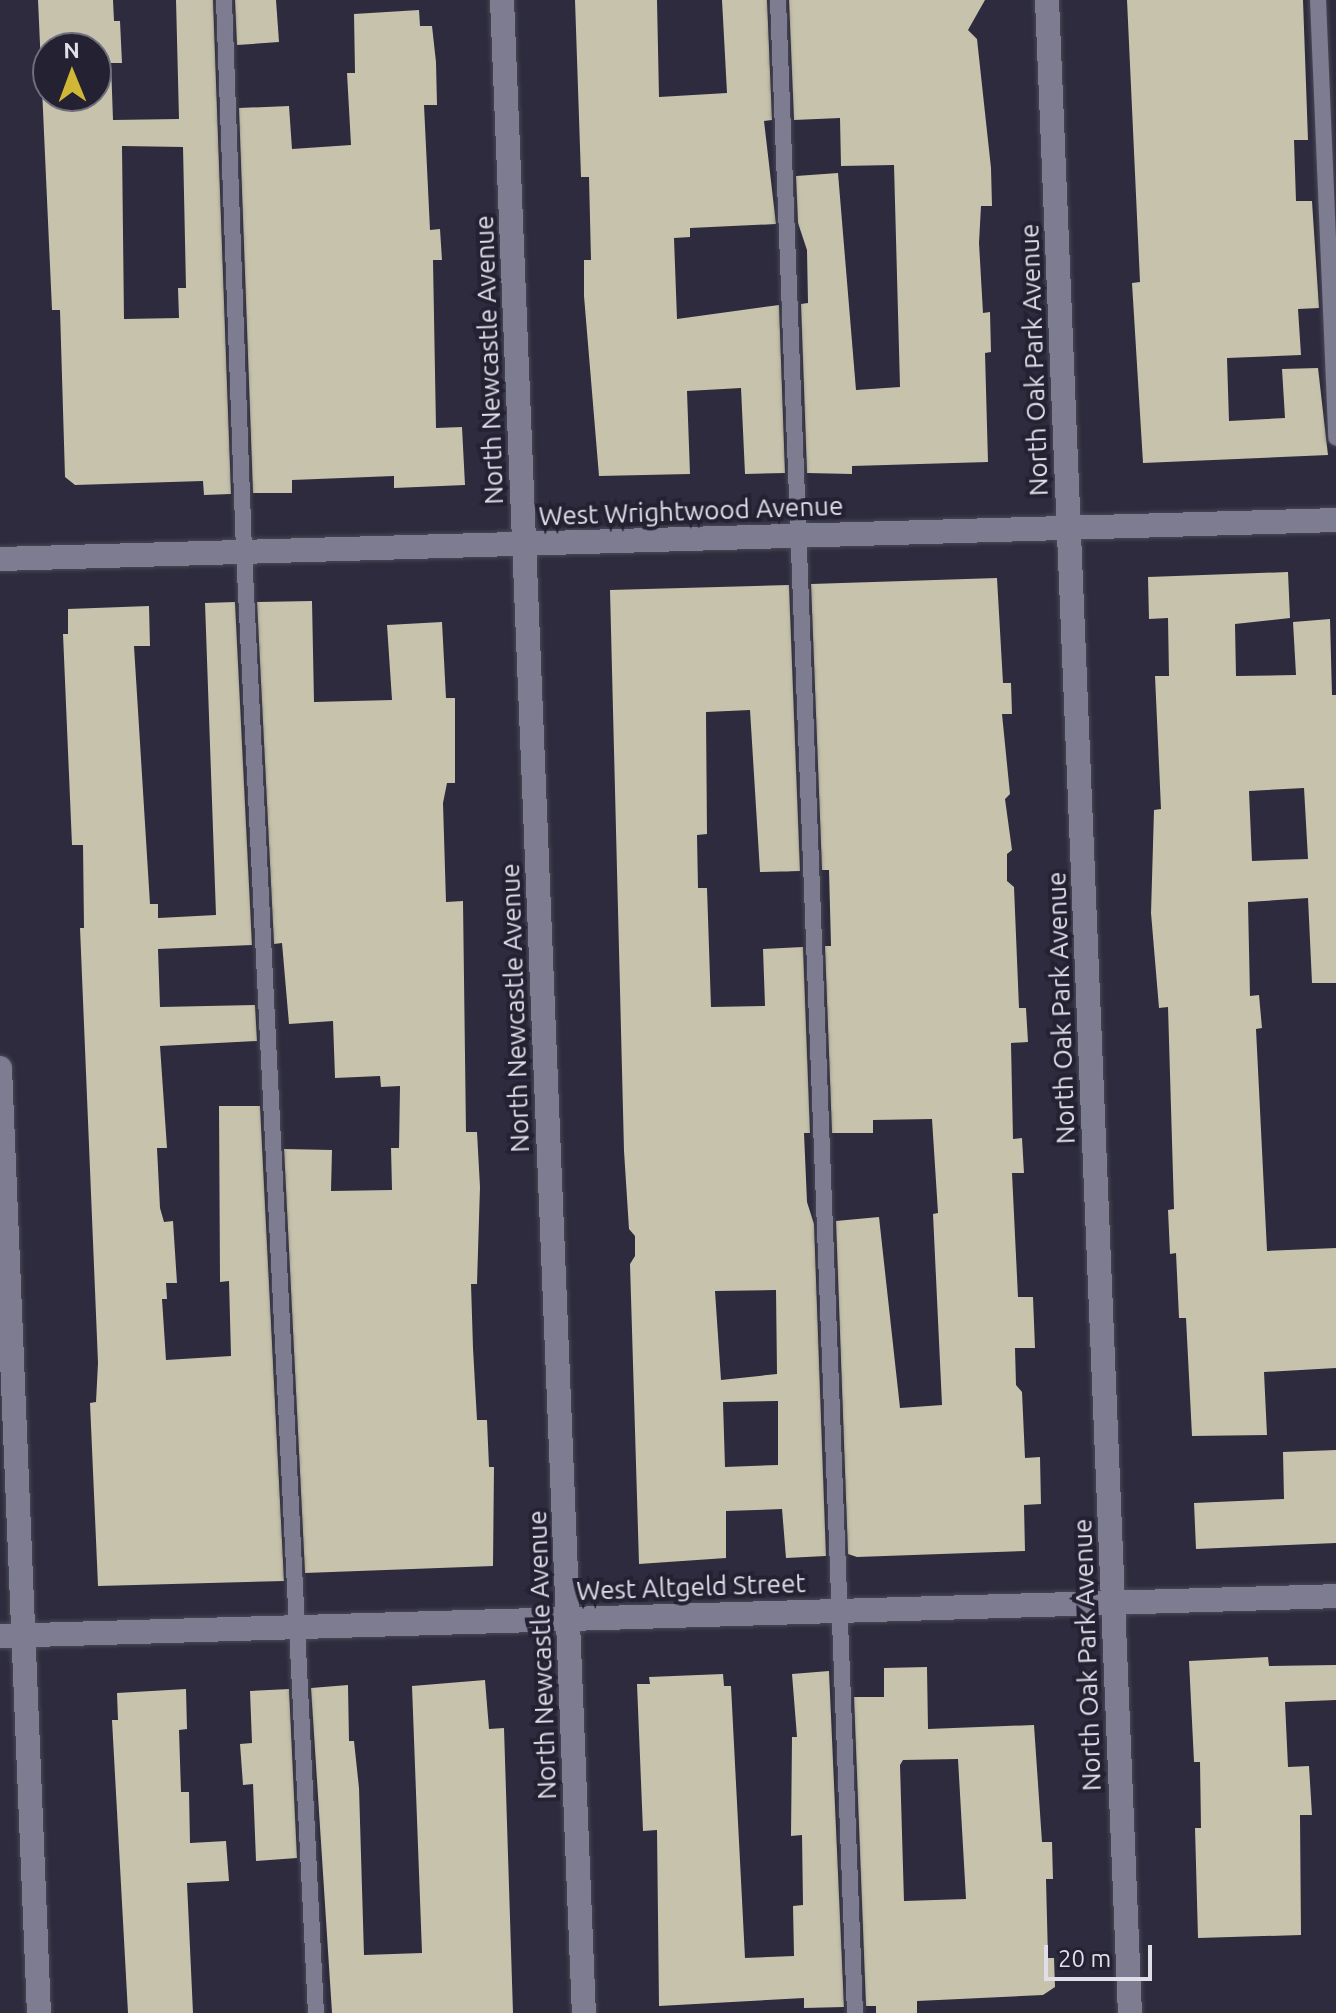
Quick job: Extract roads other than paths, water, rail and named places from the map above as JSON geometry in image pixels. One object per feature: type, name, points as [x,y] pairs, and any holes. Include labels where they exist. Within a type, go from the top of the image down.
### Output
[{"type":"street","name":"North Newcastle Avenue","points":[[502,0],[584,2013]]},
{"type":"street","name":"North Oak Park Avenue","points":[[1047,0],[1130,2013]]},
{"type":"street","name":"West Wrightwood Avenue","points":[[0,559],[1336,520]]},
{"type":"street","points":[[0,1068],[12,1636],[39,2013]]},
{"type":"street","name":"West Altgeld Street","points":[[12,1636],[1336,1596]]},
{"type":"lane","points":[[224,0],[244,552],[316,2013]]},
{"type":"lane","points":[[778,0],[855,2013]]},
{"type":"lane","points":[[1318,0],[1336,438]]}]
